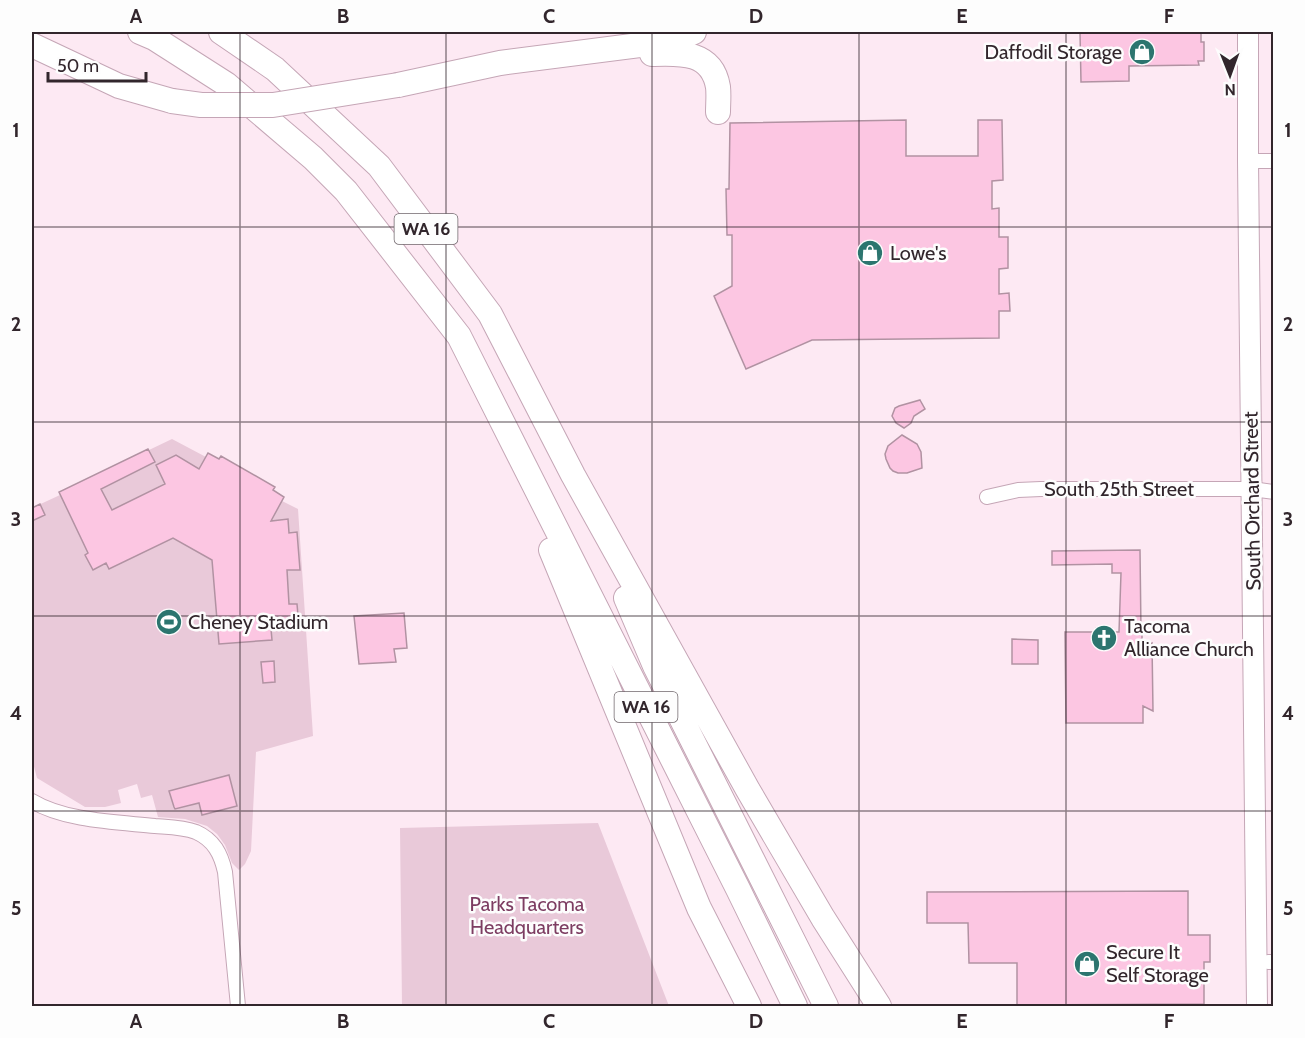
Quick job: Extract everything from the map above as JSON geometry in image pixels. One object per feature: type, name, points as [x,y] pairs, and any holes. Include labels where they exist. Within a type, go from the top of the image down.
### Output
[{"type":"highway","name":"WA 16","points":[[140,32],[154,38],[226,84],[333,177],[459,336],[795,1006]]},
{"type":"highway","name":"WA 16","points":[[221,32],[275,69],[378,166],[490,314],[573,475],[655,666],[826,1006]]},
{"type":"highway","points":[[32,45],[119,86],[172,101],[201,105],[273,105],[398,85],[500,63],[671,41],[694,32]]},
{"type":"highway","points":[[614,49],[644,54],[685,54],[696,57],[705,63],[716,79],[718,112]]},
{"type":"highway","points":[[495,408],[574,609],[699,908],[749,1006]]},
{"type":"highway","points":[[573,475],[748,790],[873,1006]]},
{"type":"highway","points":[[823,918],[879,1006]]},
{"type":"main road","name":"South Orchard Street","points":[[1248,32],[1257,1006]]},
{"type":"main road","points":[[1257,940],[1267,951],[1271,962],[1270,1006]]},
{"type":"street","points":[[1248,161],[1274,161]]},
{"type":"street","name":"South 25th Street","points":[[987,497],[1018,490],[1041,489],[1252,489],[1274,492]]},
{"type":"street","points":[[32,801],[62,814],[184,829],[196,832],[212,843],[223,861],[225,872],[238,1006]]},
{"type":"green space","name":"Cheney Stadium","points":[[172,439],[206,457],[208,453],[219,459],[221,456],[275,487],[273,490],[284,497],[282,501],[298,509],[313,736],[256,752],[251,851],[245,864],[239,870],[232,863],[225,845],[217,834],[207,826],[185,819],[158,817],[152,795],[141,798],[137,784],[118,790],[121,803],[105,807],[85,807],[37,778],[32,759],[32,508],[60,495],[59,492]]},
{"type":"green space","name":"Parks Tacoma Headquarters","points":[[598,823],[669,1006],[402,1006],[400,828]]},
{"type":"building","name":"Daffodil Storage","points":[[1080,32],[1201,33],[1201,42],[1204,42],[1204,61],[1198,61],[1199,65],[1129,66],[1129,81],[1081,82]]},
{"type":"building","name":"Lowe's","points":[[906,120],[906,156],[978,156],[978,120],[1002,120],[1003,180],[992,181],[992,209],[999,208],[999,237],[1008,237],[1008,268],[999,269],[999,294],[1009,293],[1010,311],[999,311],[999,338],[812,340],[746,369],[714,296],[732,286],[732,235],[727,235],[726,189],[729,189],[730,123]]},
{"type":"building","points":[[920,400],[925,409],[914,416],[911,423],[904,428],[896,423],[892,416],[895,408]]},
{"type":"building","points":[[902,435],[917,444],[921,452],[922,468],[907,473],[898,473],[890,468],[885,454],[888,446]]},
{"type":"building","points":[[148,449],[155,462],[101,489],[112,510],[165,484],[156,465],[176,455],[199,469],[208,453],[219,459],[221,456],[275,487],[273,490],[284,497],[271,521],[288,519],[289,533],[297,532],[300,570],[287,570],[289,604],[297,604],[299,627],[271,629],[272,640],[219,644],[212,560],[173,538],[109,569],[106,563],[93,570],[85,555],[88,553],[59,492]]},
{"type":"building","points":[[40,504],[45,515],[32,521],[32,508]]},
{"type":"building","name":"Tacoma Alliance Church","points":[[1140,550],[1142,649],[1152,643],[1153,711],[1143,706],[1143,723],[1066,723],[1065,632],[1119,632],[1121,573],[1112,573],[1112,564],[1052,565],[1052,551]]},
{"type":"building","points":[[404,613],[407,648],[394,649],[396,662],[359,664],[354,616]]},
{"type":"building","points":[[1012,639],[1038,640],[1038,664],[1012,664]]},
{"type":"building","points":[[274,661],[275,682],[263,683],[261,662]]},
{"type":"building","points":[[229,775],[237,806],[202,815],[199,803],[175,809],[169,791]]},
{"type":"building","points":[[1188,891],[1188,935],[1210,935],[1210,962],[1204,962],[1204,1004],[1017,1005],[1017,963],[969,963],[968,923],[927,923],[927,892]]},
{"type":"place","name":"Daffodil Storage","points":[[1142,52]]},
{"type":"place","name":"Lowe's","points":[[870,253]]},
{"type":"place","name":"Cheney Stadium","points":[[169,622]]},
{"type":"place","name":"Tacoma Alliance Church","points":[[1104,638]]},
{"type":"place","name":"Secure It Self Storage","points":[[1087,964]]}]
